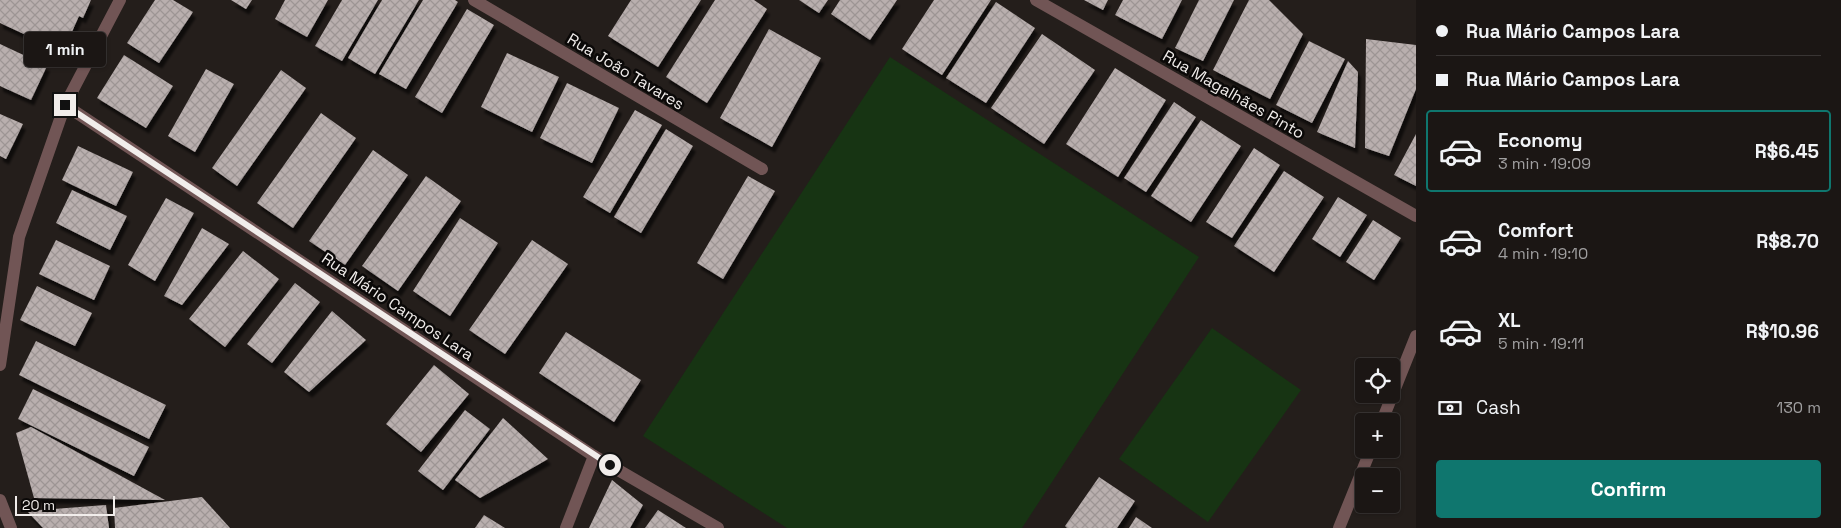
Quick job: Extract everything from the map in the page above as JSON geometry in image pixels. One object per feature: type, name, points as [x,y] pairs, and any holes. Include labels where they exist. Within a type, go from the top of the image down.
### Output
[{"type":"street","points":[[0,365],[19,237],[65,105],[120,0]]},
{"type":"street","name":"Rua João Tavares","points":[[474,0],[762,170]]},
{"type":"street","name":"Rua Magalhães Pinto","points":[[1036,0],[1416,216]]},
{"type":"street","name":"Rua Mário Campos Lara","points":[[65,105],[594,456],[718,528]]},
{"type":"street","points":[[1385,413],[1416,336]]},
{"type":"street","points":[[566,528],[594,456]]},
{"type":"street","points":[[1339,528],[1367,458]]},
{"type":"street","points":[[0,500],[11,528]]},
{"type":"green space","points":[[890,57],[1199,257],[1022,528],[787,528],[643,436]]},
{"type":"green space","points":[[1212,328],[1301,390],[1208,522],[1119,459]]},
{"type":"building","points":[[0,0],[91,0],[83,18],[79,16],[63,52],[0,23]]},
{"type":"building","points":[[155,0],[173,0],[193,12],[159,63],[127,43]]},
{"type":"building","points":[[231,0],[252,0],[246,9]]},
{"type":"building","points":[[285,0],[328,0],[307,37],[275,19]]},
{"type":"building","points":[[342,0],[378,0],[342,61],[315,46]]},
{"type":"building","points":[[382,0],[419,0],[375,74],[348,58]]},
{"type":"building","points":[[423,0],[455,0],[458,2],[406,89],[379,74]]},
{"type":"building","points":[[631,0],[701,0],[658,67],[608,36]]},
{"type":"building","points":[[715,0],[754,0],[767,9],[707,103],[666,77]]},
{"type":"building","points":[[799,0],[828,0],[819,13]]},
{"type":"building","points":[[840,0],[897,0],[870,40],[831,14]]},
{"type":"building","points":[[934,0],[991,0],[942,75],[902,49]]},
{"type":"building","points":[[1084,0],[1108,0],[1103,10]]},
{"type":"building","points":[[1123,0],[1182,0],[1162,39],[1115,15]]},
{"type":"building","points":[[1199,0],[1234,0],[1203,61],[1175,48]]},
{"type":"building","points":[[1249,0],[1269,0],[1303,34],[1270,99],[1213,70]]},
{"type":"building","points":[[996,2],[1035,28],[986,103],[946,78]]},
{"type":"building","points":[[467,9],[494,25],[442,113],[415,97]]},
{"type":"building","points":[[769,29],[821,58],[772,147],[720,118]]},
{"type":"building","points":[[1042,34],[1095,70],[1044,144],[991,108]]},
{"type":"building","points":[[1366,39],[1416,45],[1416,89],[1389,156],[1365,148]]},
{"type":"building","points":[[1309,41],[1345,59],[1312,123],[1276,105]]},
{"type":"building","points":[[0,44],[47,66],[31,100],[0,86]]},
{"type":"building","points":[[507,53],[559,77],[532,132],[481,107]]},
{"type":"building","points":[[124,55],[173,86],[146,128],[97,98]]},
{"type":"building","points":[[1348,61],[1358,72],[1355,148],[1317,132]]},
{"type":"building","points":[[1115,68],[1166,100],[1118,177],[1066,144]]},
{"type":"building","points":[[206,69],[234,84],[195,152],[168,136]]},
{"type":"building","points":[[281,70],[306,88],[237,186],[212,168]]},
{"type":"building","points":[[567,83],[619,108],[592,163],[540,138]]},
{"type":"building","points":[[1174,102],[1196,117],[1146,192],[1124,178]]},
{"type":"building","points":[[635,110],[662,125],[610,213],[583,197]]},
{"type":"building","points":[[321,113],[356,138],[293,228],[257,203]]},
{"type":"building","points":[[0,114],[23,124],[6,159],[0,156]]},
{"type":"building","points":[[1201,120],[1241,146],[1191,222],[1151,196]]},
{"type":"building","points":[[666,129],[693,146],[641,233],[614,217]]},
{"type":"building","points":[[1416,134],[1416,186],[1394,175]]},
{"type":"building","points":[[78,146],[133,172],[116,206],[62,180]]},
{"type":"building","points":[[1254,148],[1280,165],[1232,238],[1206,222]]},
{"type":"building","points":[[373,150],[408,175],[345,265],[309,241]]},
{"type":"building","points":[[1284,171],[1324,197],[1274,272],[1234,246]]},
{"type":"building","points":[[426,176],[461,201],[398,291],[362,266]]},
{"type":"building","points":[[748,176],[775,191],[723,279],[697,263]]},
{"type":"building","points":[[72,190],[127,216],[110,250],[56,223]]},
{"type":"building","points":[[1338,197],[1367,215],[1340,257],[1312,239]]},
{"type":"building","points":[[166,198],[194,213],[155,281],[128,265]]},
{"type":"building","points":[[460,218],[498,243],[450,316],[413,291]]},
{"type":"building","points":[[1373,220],[1401,238],[1374,280],[1346,262]]},
{"type":"building","points":[[202,228],[229,244],[182,305],[164,296]]},
{"type":"building","points":[[56,240],[110,266],[94,300],[39,274]]},
{"type":"building","points":[[532,240],[568,264],[505,354],[469,330]]},
{"type":"building","points":[[243,251],[279,279],[225,347],[189,319]]},
{"type":"building","points":[[295,283],[320,302],[272,363],[247,344]]},
{"type":"building","points":[[37,286],[92,313],[75,346],[20,320]]},
{"type":"building","points":[[332,311],[366,340],[309,392],[284,372]]},
{"type":"building","points":[[566,332],[641,380],[614,422],[539,373]]},
{"type":"building","points":[[36,341],[166,405],[149,439],[19,375]]},
{"type":"building","points":[[434,365],[469,394],[421,452],[386,424]]},
{"type":"building","points":[[33,389],[149,447],[134,476],[18,419]]},
{"type":"building","points":[[465,410],[490,429],[443,490],[418,471]]},
{"type":"building","points":[[503,418],[548,459],[480,498],[455,480]]},
{"type":"building","points":[[31,427],[165,500],[34,498],[16,433]]},
{"type":"building","points":[[1099,477],[1135,501],[1117,528],[1067,528],[1065,526]]},
{"type":"building","points":[[612,480],[643,505],[630,528],[589,528]]},
{"type":"building","points":[[202,497],[230,528],[115,528],[114,508]]},
{"type":"building","points":[[106,505],[109,528],[43,528],[27,511]]},
{"type":"building","points":[[658,510],[686,528],[645,528]]},
{"type":"building","points":[[484,515],[505,528],[475,528]]},
{"type":"building","points":[[1136,517],[1152,528],[1129,528]]},
{"type":"route","points":[[65,105],[610,465]]}]
